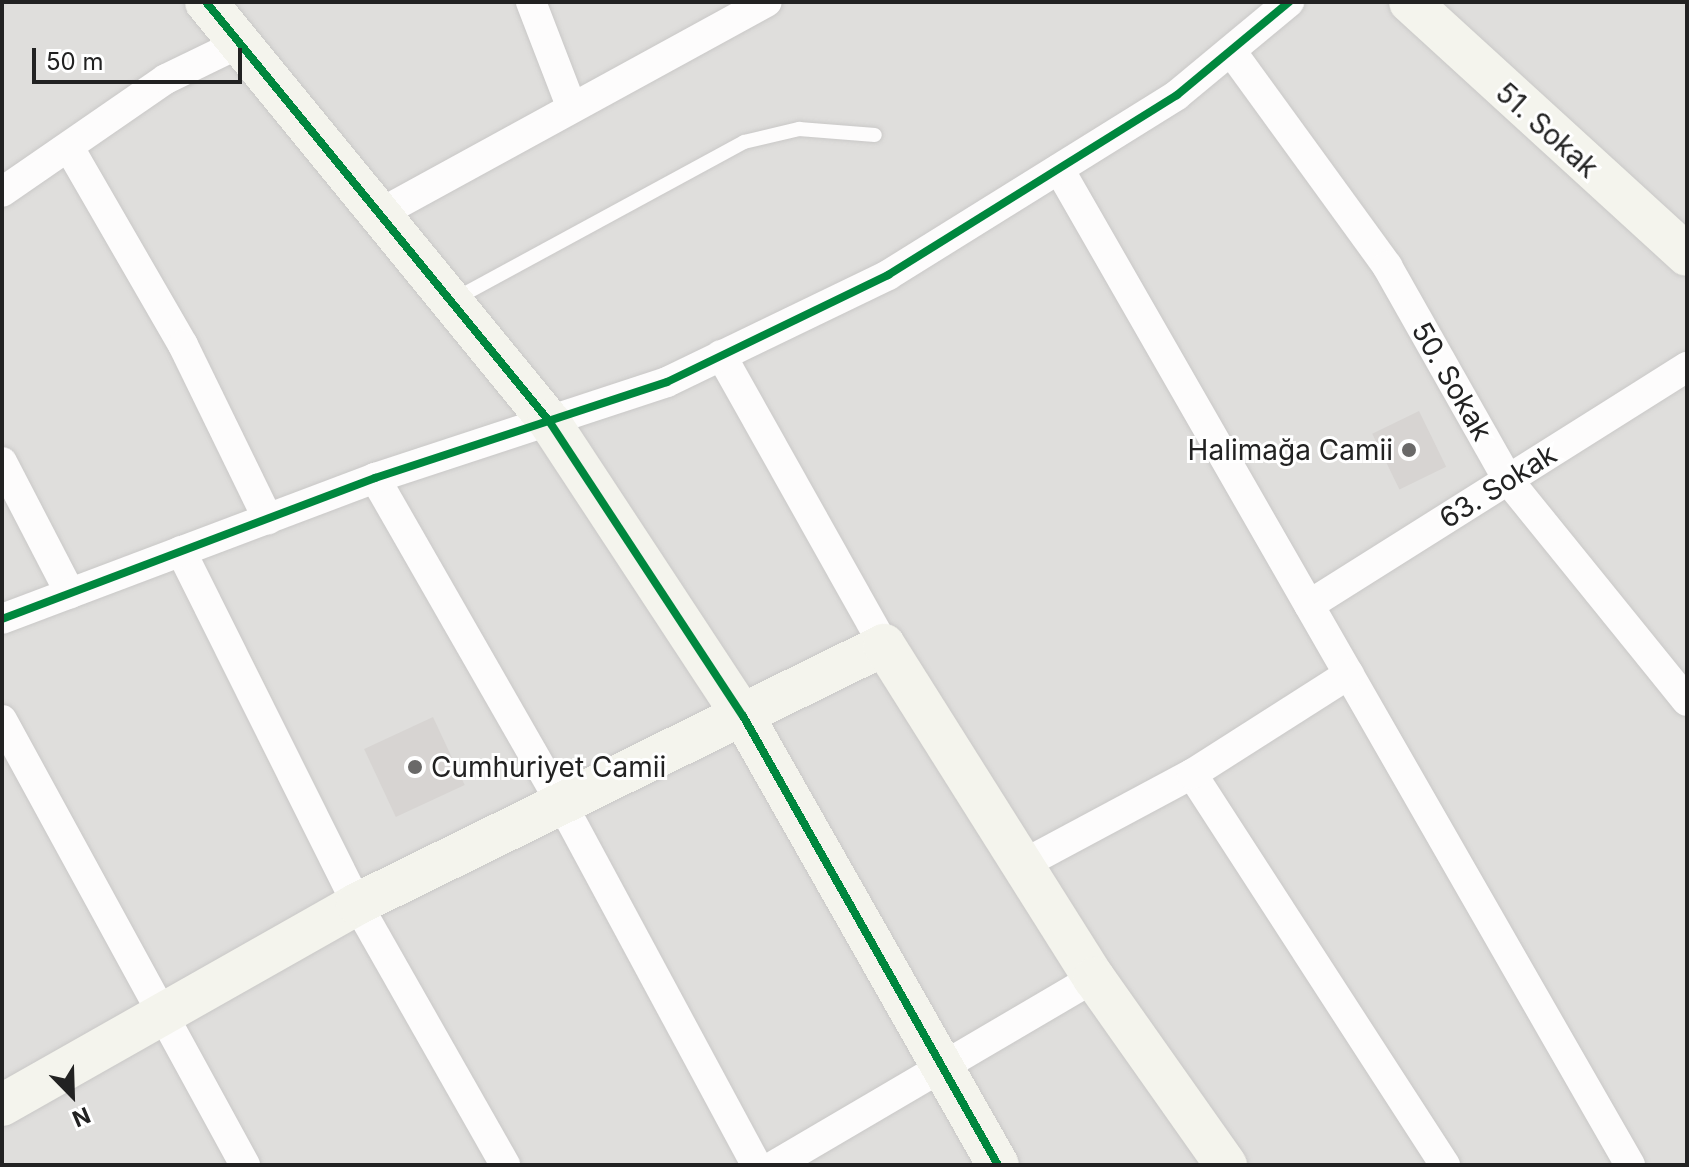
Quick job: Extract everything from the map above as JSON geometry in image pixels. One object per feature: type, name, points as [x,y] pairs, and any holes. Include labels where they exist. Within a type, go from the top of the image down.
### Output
[{"type":"street","points":[[206,2],[549,421],[743,716],[998,1165]]},
{"type":"street","points":[[531,2],[570,103]]},
{"type":"street","points":[[379,214],[570,103],[767,2]]},
{"type":"street","points":[[2,619],[375,478],[549,421],[721,355],[888,275],[1177,95],[1289,2]]},
{"type":"street","name":"51. Sokak","points":[[1410,2],[1687,255]]},
{"type":"street","points":[[2,192],[71,151],[166,79],[240,43]]},
{"type":"street","name":"50. Sokak","points":[[1231,51],[1387,266],[1508,480],[1687,701]]},
{"type":"street","points":[[71,151],[183,345],[268,519]]},
{"type":"street","points":[[1059,169],[1630,1165]]},
{"type":"street","points":[[721,355],[884,645],[1094,978],[1226,1165]]},
{"type":"street","name":"63. Sokak","points":[[1309,605],[1687,367]]},
{"type":"street","points":[[2,462],[70,593]]},
{"type":"street","points":[[375,478],[563,806],[756,1165]]},
{"type":"street","points":[[181,551],[357,904],[505,1165]]},
{"type":"street","points":[[2,1105],[357,904],[563,806],[884,645]]},
{"type":"street","points":[[1022,865],[1192,774],[1349,674]]},
{"type":"street","points":[[2,720],[245,1165]]},
{"type":"street","points":[[1192,774],[1445,1165]]},
{"type":"street","points":[[775,1165],[1094,978]]},
{"type":"lane","points":[[451,301],[744,142],[799,129],[875,135]]},
{"type":"shaded area","points":[[2,2],[1687,2],[1687,1165],[2,1165]]},
{"type":"building","name":"Halimağa Camii","points":[[1419,411],[1446,467],[1399,490],[1372,434]]},
{"type":"building","name":"Cumhuriyet Camii","points":[[433,717],[465,785],[396,817],[364,749]]},
{"type":"cycle path","points":[[206,2],[549,421],[743,716],[998,1165]]},
{"type":"cycle path","points":[[2,619],[375,478],[667,382],[888,275],[1177,95],[1289,2]]},
{"type":"place","name":"Halimağa Camii","points":[[1409,450]]},
{"type":"place","name":"Cumhuriyet Camii","points":[[415,767]]}]
